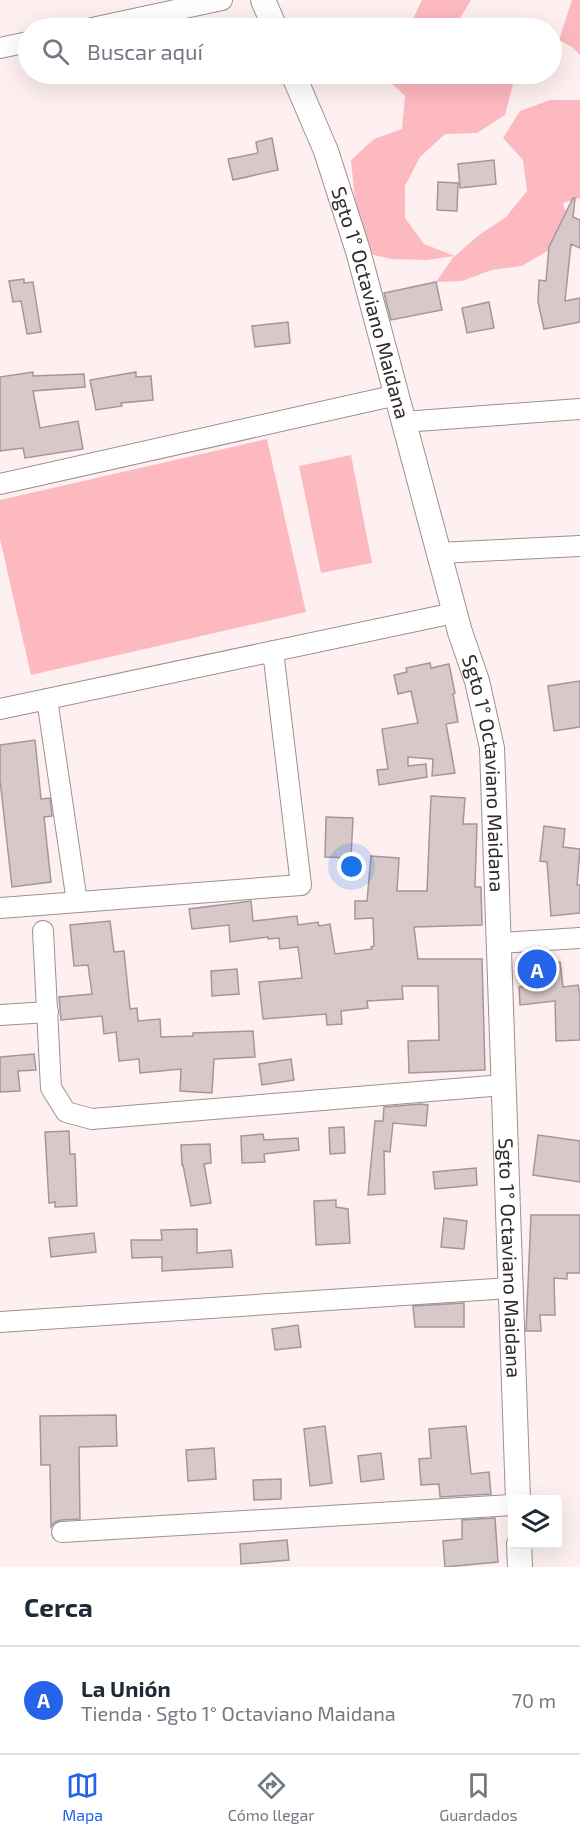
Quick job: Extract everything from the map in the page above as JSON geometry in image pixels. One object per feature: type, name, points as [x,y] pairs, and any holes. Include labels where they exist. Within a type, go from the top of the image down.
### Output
[{"type":"main road","points":[[263,0],[270,18]]},
{"type":"main road","name":"Sgto 1° Octaviano Maidana","points":[[297,84],[326,151],[358,251],[454,613],[477,681],[492,748],[518,1495]]},
{"type":"main road","points":[[519,1549],[520,1567]]},
{"type":"street","points":[[138,18],[222,0]]},
{"type":"street","points":[[0,48],[18,44]]},
{"type":"street","points":[[0,484],[396,395]]},
{"type":"street","points":[[404,422],[580,409]]},
{"type":"street","points":[[438,553],[580,546]]},
{"type":"street","points":[[0,709],[454,613]]},
{"type":"street","points":[[0,908],[301,885],[273,651]]},
{"type":"street","points":[[48,699],[77,902]]},
{"type":"street","points":[[43,931],[51,1088],[66,1112],[92,1119],[503,1085]]},
{"type":"street","points":[[499,943],[580,938]]},
{"type":"street","points":[[0,1015],[48,1012]]},
{"type":"street","points":[[0,1322],[510,1288]]},
{"type":"street","points":[[62,1532],[508,1504]]},
{"type":"shaded area","points":[[422,0],[471,0],[460,18],[413,18]]},
{"type":"shaded area","points":[[572,0],[580,0],[580,55],[562,42],[562,31]]},
{"type":"shaded area","points":[[392,84],[513,84],[505,115],[477,133],[445,134],[420,157],[405,186],[405,218],[424,244],[455,256],[479,235],[506,217],[527,191],[523,160],[503,138],[520,111],[550,100],[580,100],[580,198],[563,203],[566,213],[549,250],[522,266],[492,270],[462,281],[436,282],[454,256],[427,260],[391,259],[358,251],[351,160],[374,139],[402,129],[405,96]]},
{"type":"shaded area","points":[[267,439],[306,612],[31,675],[0,539],[0,500]]},
{"type":"shaded area","points":[[351,455],[372,563],[321,573],[299,466]]},
{"type":"building","points":[[272,138],[278,170],[233,180],[228,159],[258,153],[256,142]]},
{"type":"building","points":[[494,160],[496,184],[460,188],[458,164]]},
{"type":"building","points":[[438,182],[458,183],[457,211],[437,210]]},
{"type":"building","points":[[575,198],[573,217],[580,220],[580,248],[571,244],[565,301],[580,298],[580,322],[544,329],[538,302],[539,280],[546,281],[549,247]]},
{"type":"building","points":[[24,279],[24,283],[33,282],[41,332],[27,334],[21,301],[13,302],[9,281]]},
{"type":"building","points":[[436,282],[442,310],[391,320],[384,293]]},
{"type":"building","points":[[489,302],[494,328],[467,333],[462,308]]},
{"type":"building","points":[[288,322],[290,343],[255,347],[252,326]]},
{"type":"building","points":[[33,372],[33,376],[84,374],[85,387],[33,391],[40,428],[78,421],[83,449],[25,458],[23,448],[0,451],[0,377]]},
{"type":"building","points":[[136,372],[136,377],[151,376],[153,400],[121,403],[122,406],[96,410],[90,380]]},
{"type":"building","points":[[430,663],[431,668],[449,664],[458,722],[446,724],[455,773],[432,776],[433,759],[408,757],[408,766],[426,764],[427,777],[379,785],[377,770],[388,769],[382,729],[418,723],[411,691],[398,694],[394,675],[407,672],[406,668]]},
{"type":"building","points":[[580,681],[580,727],[554,731],[548,686]]},
{"type":"building","points":[[35,740],[41,799],[50,798],[52,816],[44,817],[51,882],[12,887],[0,780],[0,745]]},
{"type":"building","points":[[431,796],[465,798],[463,824],[477,824],[475,887],[481,887],[482,925],[414,927],[418,959],[482,959],[485,1070],[409,1073],[408,1041],[439,1040],[438,986],[402,986],[403,999],[367,1001],[368,1008],[341,1011],[342,1024],[327,1025],[326,1014],[263,1019],[259,982],[302,978],[298,947],[280,949],[279,938],[268,939],[268,937],[230,942],[229,925],[192,929],[189,909],[251,901],[253,921],[297,916],[298,925],[318,922],[319,926],[330,924],[335,954],[372,949],[371,947],[374,946],[373,918],[355,919],[355,901],[367,901],[371,856],[399,858],[397,891],[427,891]]},
{"type":"building","points":[[326,817],[353,818],[351,858],[325,857]]},
{"type":"building","points":[[544,826],[565,829],[563,847],[580,849],[577,885],[580,885],[580,913],[551,916],[547,862],[540,861]]},
{"type":"building","points":[[110,921],[114,952],[124,951],[130,1009],[137,1008],[138,1021],[160,1019],[161,1037],[193,1036],[193,1033],[253,1031],[255,1057],[214,1059],[212,1093],[180,1091],[181,1069],[140,1073],[139,1059],[119,1061],[116,1032],[104,1034],[102,1016],[61,1020],[59,997],[92,994],[88,965],[74,966],[70,925]]},
{"type":"building","points":[[560,962],[563,987],[578,985],[580,1040],[556,1041],[555,1001],[520,1005],[519,987],[532,986],[531,965]]},
{"type":"building","points":[[237,969],[239,994],[212,996],[211,971]]},
{"type":"building","points":[[34,1054],[36,1070],[18,1071],[20,1091],[0,1092],[0,1057]]},
{"type":"building","points":[[291,1059],[294,1080],[262,1085],[259,1064]]},
{"type":"building","points":[[428,1105],[426,1126],[393,1123],[390,1152],[384,1151],[385,1194],[368,1195],[375,1121],[383,1121],[384,1107]]},
{"type":"building","points":[[344,1127],[345,1153],[330,1154],[329,1128]]},
{"type":"building","points":[[69,1131],[70,1154],[75,1154],[77,1206],[55,1207],[55,1202],[49,1203],[45,1132]]},
{"type":"building","points":[[263,1134],[264,1140],[298,1138],[299,1150],[264,1154],[265,1162],[242,1163],[241,1136]]},
{"type":"building","points":[[538,1135],[580,1141],[580,1182],[533,1175]]},
{"type":"building","points":[[210,1144],[211,1163],[204,1164],[211,1203],[191,1206],[182,1165],[181,1145]]},
{"type":"building","points":[[476,1168],[477,1185],[435,1189],[433,1172]]},
{"type":"building","points":[[336,1200],[336,1207],[348,1209],[350,1243],[316,1245],[314,1201]]},
{"type":"building","points":[[531,1215],[580,1215],[580,1273],[567,1273],[567,1279],[554,1278],[555,1315],[540,1315],[541,1331],[526,1331]]},
{"type":"building","points":[[444,1218],[467,1221],[464,1249],[441,1247]]},
{"type":"building","points":[[197,1229],[197,1253],[231,1250],[233,1267],[162,1271],[162,1257],[132,1258],[131,1240],[162,1240],[161,1230]]},
{"type":"building","points":[[94,1233],[96,1252],[51,1257],[49,1238]]},
{"type":"building","points":[[464,1303],[464,1327],[415,1327],[413,1306]]},
{"type":"building","points":[[298,1325],[301,1347],[275,1350],[272,1329]]},
{"type":"building","points":[[116,1415],[117,1446],[79,1447],[80,1519],[61,1520],[55,1522],[51,1527],[50,1465],[41,1465],[40,1416]]},
{"type":"building","points":[[325,1426],[332,1483],[310,1486],[304,1429]]},
{"type":"building","points":[[466,1426],[471,1474],[489,1472],[491,1494],[440,1497],[439,1484],[421,1485],[419,1459],[431,1458],[429,1429]]},
{"type":"building","points":[[214,1448],[216,1479],[188,1481],[186,1450]]},
{"type":"building","points":[[381,1453],[384,1479],[361,1482],[358,1456]]},
{"type":"building","points":[[281,1479],[281,1499],[254,1500],[253,1480]]},
{"type":"building","points":[[495,1518],[498,1562],[445,1567],[443,1541],[462,1539],[462,1520]]},
{"type":"building","points":[[287,1540],[289,1560],[241,1564],[240,1544]]},
{"type":"place","name":"La Unión","points":[[537,969]]}]
